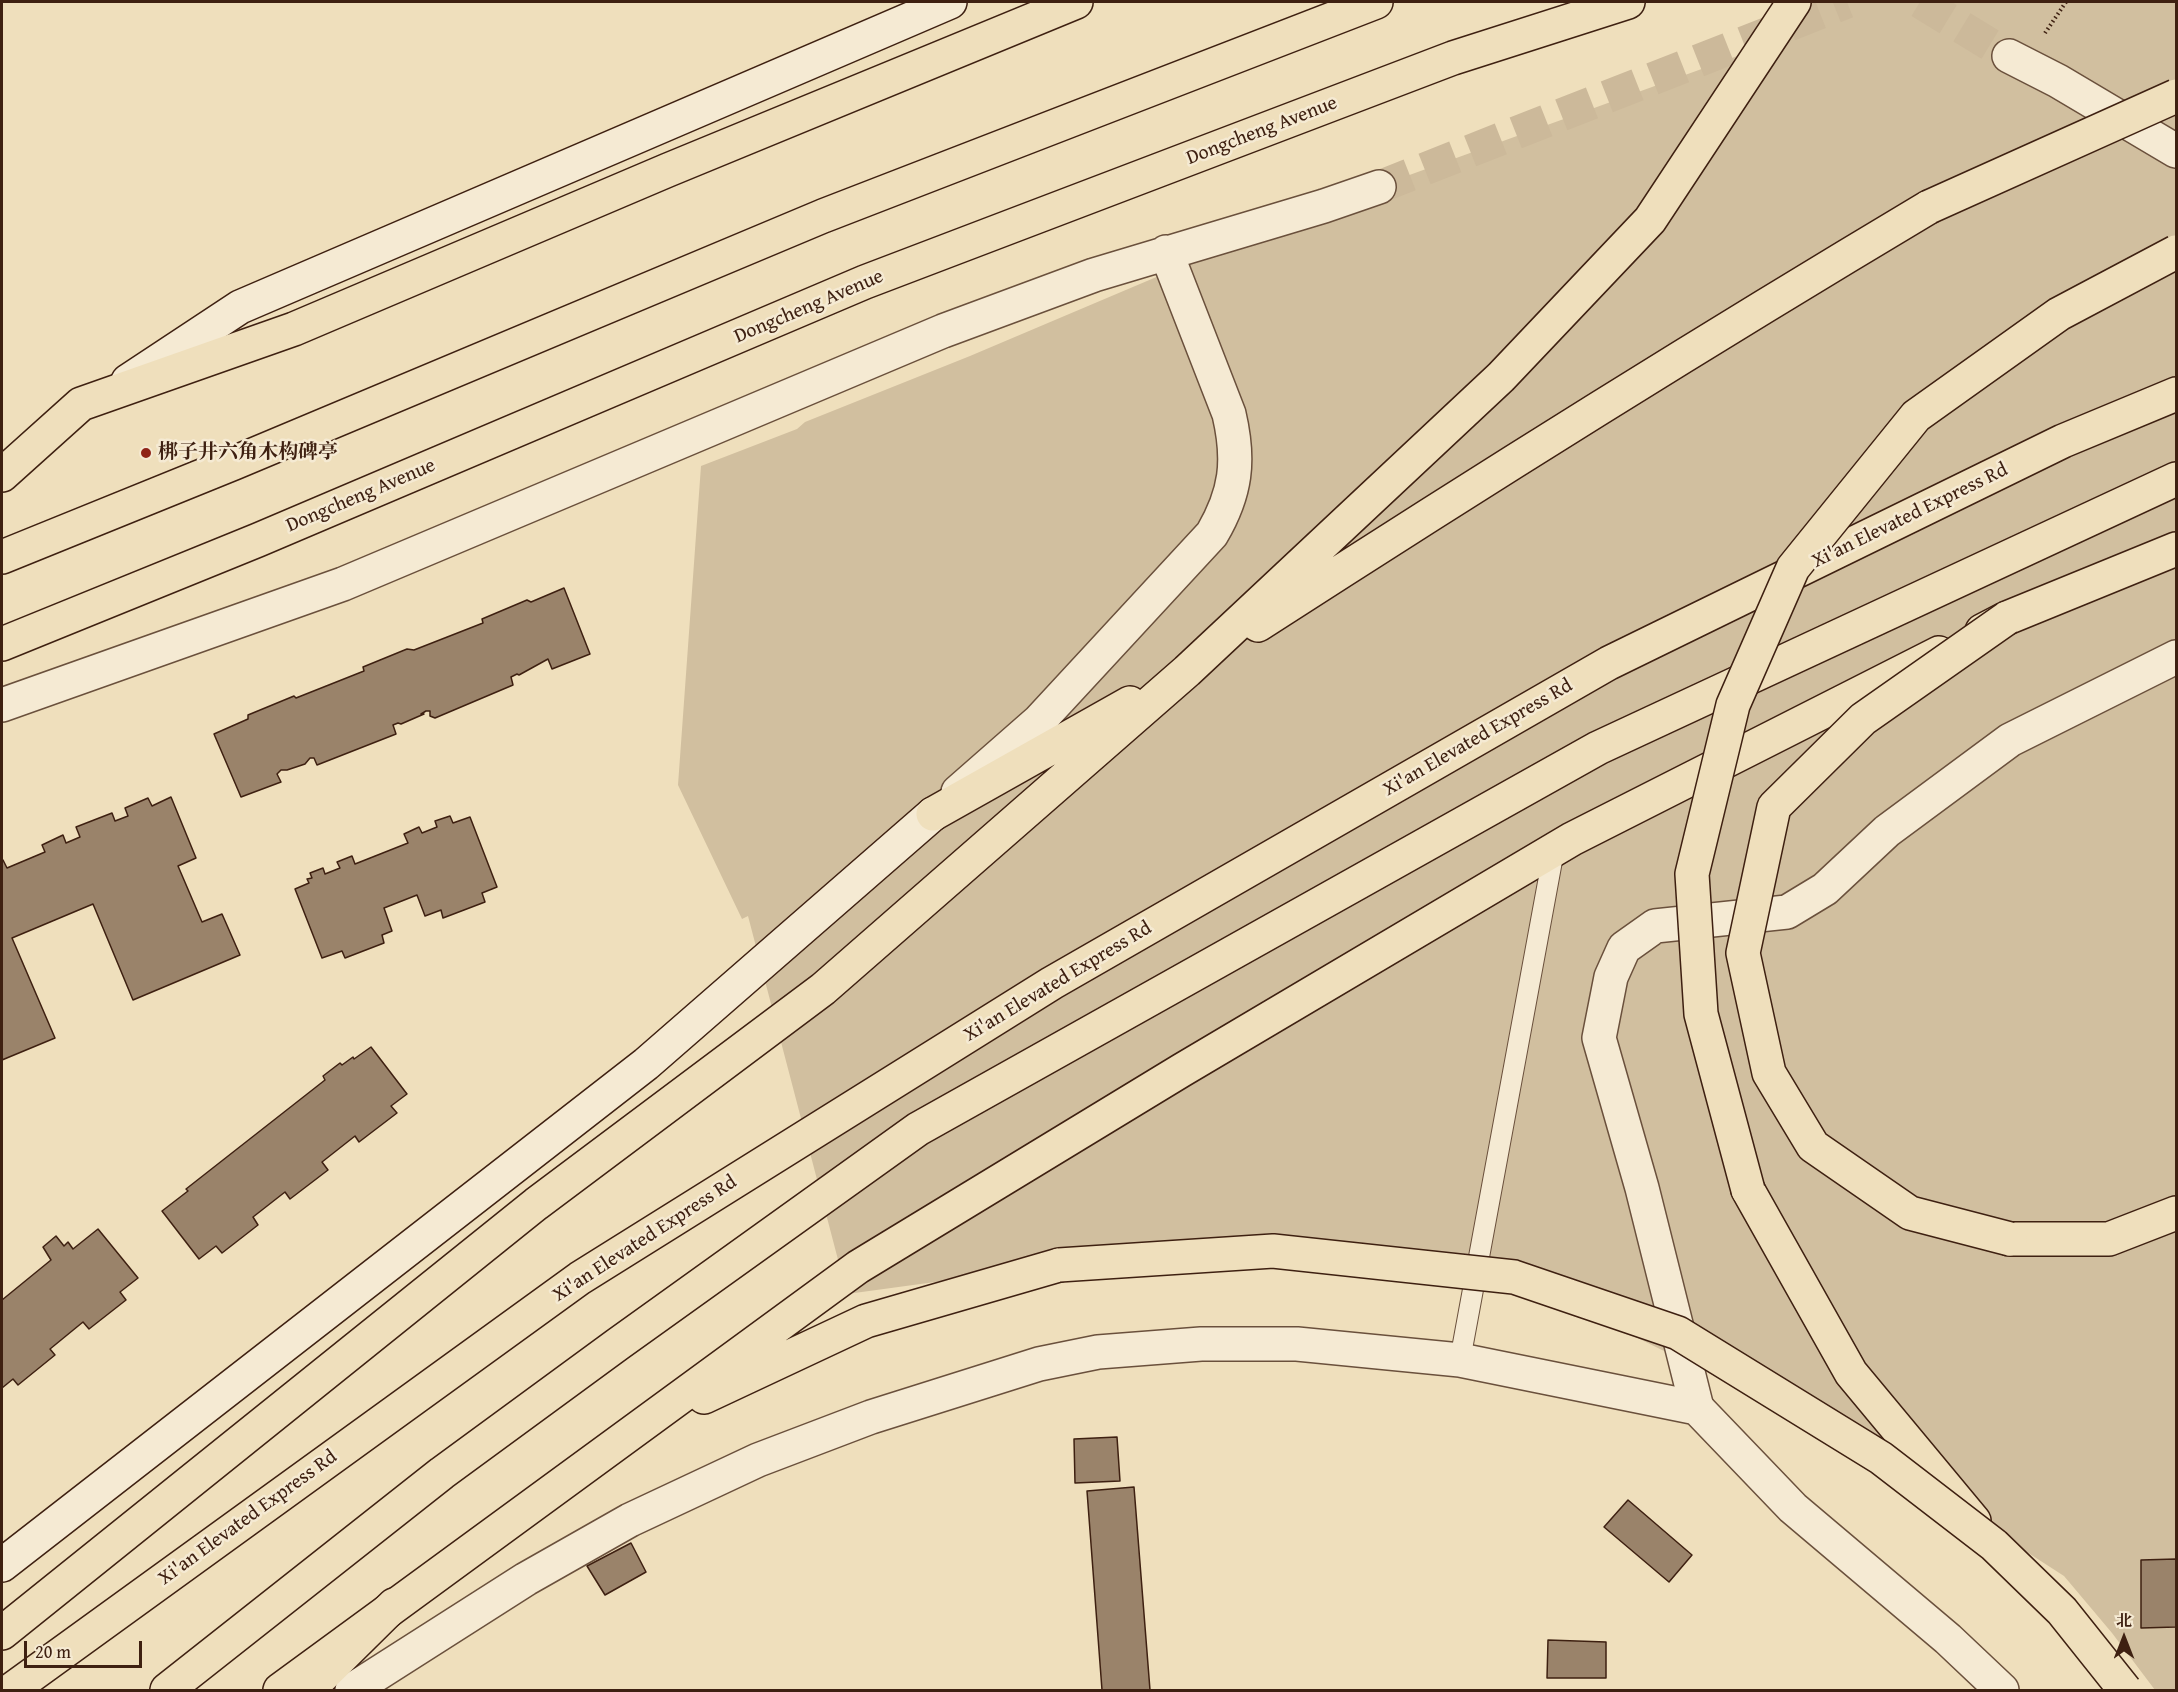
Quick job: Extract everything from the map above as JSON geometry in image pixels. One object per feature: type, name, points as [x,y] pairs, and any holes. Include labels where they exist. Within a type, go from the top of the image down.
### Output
[{"type":"main road","points":[[2,475],[95,399],[294,329],[668,170],[1076,2]]},
{"type":"main road","points":[[2,557],[234,463],[823,216],[1376,2]]},
{"type":"main road","name":"Dongcheng Avenue","points":[[2,645],[258,540],[866,282],[1453,58],[1628,2]]},
{"type":"main road","points":[[2,1633],[536,1204],[823,989],[1187,671],[1501,377],[1650,220],[1794,2]]},
{"type":"main road","points":[[933,814],[1187,671],[1644,380],[1929,207],[2176,96]]},
{"type":"main road","points":[[2125,1690],[2062,1611],[1994,1545],[1851,1373],[1748,1190],[1701,1014],[1692,874],[1734,705],[1792,568],[1916,416],[2059,314],[2176,252]]},
{"type":"main road","name":"Xi'an Elevated Express Rd","points":[[11,1690],[580,1278],[1052,983],[1609,663],[2063,441],[2176,394]]},
{"type":"main road","points":[[167,1690],[442,1473],[918,1129],[1599,748],[2176,479]]},
{"type":"main road","points":[[280,1690],[858,1267],[1182,1070],[1554,850],[2007,618],[2176,549]]},
{"type":"main road","points":[[2007,618],[1863,719],[1774,807],[1743,953],[1769,1073],[1813,1146],[1910,1213],[2010,1239],[2109,1239],[2176,1213]]},
{"type":"main road","points":[[635,1429],[866,1321],[1059,1265],[1273,1251],[1514,1277],[1678,1333],[1881,1458],[1994,1545]]},
{"type":"main road","points":[[308,1690],[394,1605]]},
{"type":"street","points":[[2,453],[95,399],[240,307],[950,2]]},
{"type":"street","points":[[2009,56],[2058,81],[2176,151]]},
{"type":"street","points":[[2,705],[343,584],[943,332],[1166,252],[1324,206],[1379,187]]},
{"type":"street","points":[[2,1565],[68,1511],[646,1064],[1039,721],[1212,534],[1222,517],[1234,480],[1236,459],[1234,436],[1230,414],[1166,252]]},
{"type":"street","points":[[2002,1690],[1948,1639],[1792,1508],[1697,1408],[1642,1188],[1599,1038],[1611,977],[1624,948],[1655,926],[1786,912],[1825,889],[1887,831],[2010,741],[2176,657]]},
{"type":"street","points":[[352,1690],[526,1579],[630,1520],[758,1460],[871,1417],[1039,1364],[1098,1352],[1201,1344],[1297,1344],[1388,1351],[1460,1360],[1697,1408]]},
{"type":"lane","points":[[1460,1360],[1554,850]]},
{"type":"shaded area","points":[[1789,2],[2176,2],[2176,1690],[2155,1690],[2112,1633],[2064,1576],[1881,1458],[1514,1277],[1273,1251],[1060,1265],[847,1294],[748,916],[742,919],[678,785],[701,466],[797,429],[805,422],[970,356],[1324,206],[1765,46]]},
{"type":"building","points":[[564,588],[590,654],[552,669],[548,659],[511,677],[513,685],[435,718],[430,716],[430,711],[426,711],[401,724],[393,725],[396,734],[317,765],[314,758],[310,758],[305,764],[281,770],[277,774],[281,782],[241,797],[214,734],[248,719],[248,715],[364,671],[363,667],[483,623],[482,619],[527,600],[531,602]]},
{"type":"building","points":[[171,797],[196,858],[178,866],[202,922],[222,914],[240,955],[133,1000],[93,904],[12,938],[55,1038],[2,1060],[2,861],[7,868],[45,852],[42,845],[63,835],[66,843],[80,837],[76,827],[112,813],[115,821],[128,816],[125,808],[148,798],[152,806]]},
{"type":"building","points":[[450,816],[453,823],[470,817],[497,887],[482,893],[485,902],[443,918],[441,910],[425,916],[417,895],[384,908],[392,931],[382,935],[384,943],[345,958],[342,951],[322,958],[295,889],[309,883],[307,879],[312,878],[310,873],[323,868],[325,874],[340,868],[337,862],[352,856],[355,864],[408,843],[404,834],[419,827],[422,833],[437,827],[435,821]]},
{"type":"building","points":[[371,1047],[407,1094],[391,1106],[397,1113],[359,1142],[355,1136],[322,1162],[328,1170],[290,1199],[285,1192],[253,1217],[258,1225],[222,1253],[216,1246],[199,1259],[162,1211],[188,1191],[186,1189],[325,1080],[323,1076],[340,1063],[342,1065],[353,1057],[354,1059]]},
{"type":"building","points":[[98,1229],[138,1278],[120,1292],[126,1300],[89,1329],[83,1322],[50,1349],[55,1355],[18,1385],[13,1379],[2,1388],[2,1300],[51,1260],[43,1247],[56,1236],[64,1246],[68,1242],[73,1249]]},
{"type":"building","points":[[1117,1437],[1120,1481],[1075,1483],[1074,1439]]},
{"type":"building","points":[[1134,1487],[1150,1690],[1102,1690],[1087,1491]]},
{"type":"building","points":[[1628,1500],[1692,1555],[1669,1582],[1604,1527]]},
{"type":"building","points":[[631,1543],[646,1572],[605,1595],[587,1566]]},
{"type":"building","points":[[2176,1559],[2176,1627],[2141,1628],[2141,1560]]},
{"type":"building","points":[[1548,1640],[1606,1642],[1606,1678],[1547,1678]]},
{"type":"tunnel","points":[[1379,187],[1847,2]]},
{"type":"tunnel","points":[[1920,2],[2009,56]]},
{"type":"place","name":"梆子井六角木构碑亭","points":[[146,453]]}]
